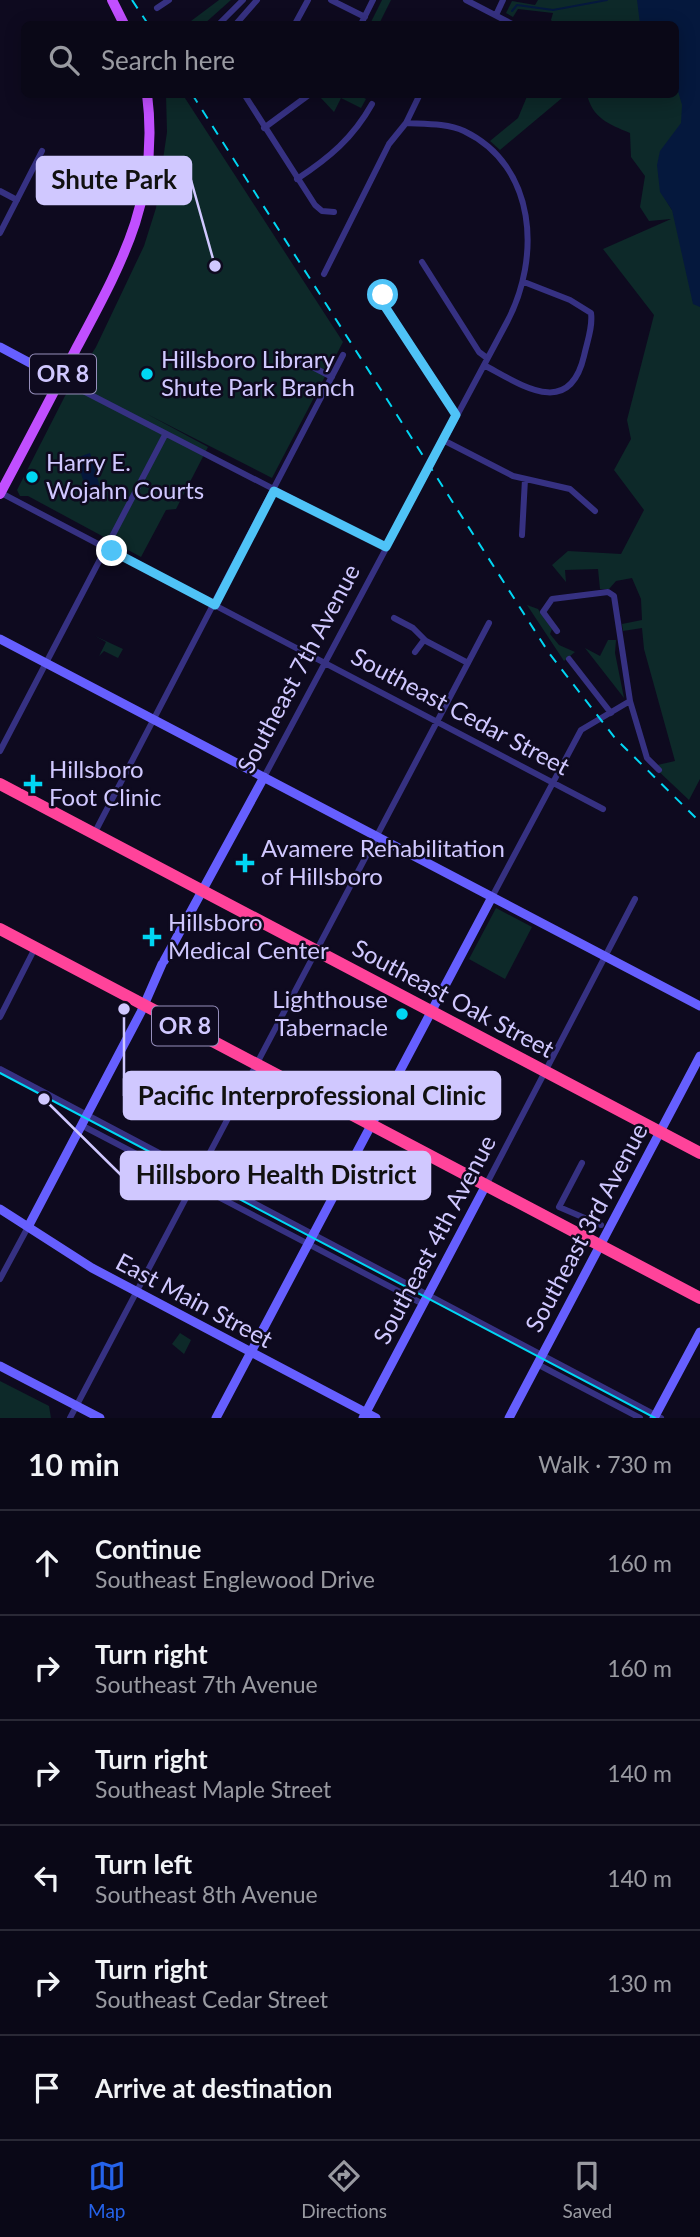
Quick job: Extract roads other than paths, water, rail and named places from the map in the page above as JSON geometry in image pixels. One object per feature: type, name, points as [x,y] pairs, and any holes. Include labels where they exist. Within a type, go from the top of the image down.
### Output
[{"type":"highway","name":"Southeast Oak Street","points":[[0,784],[700,1153]]},
{"type":"highway","name":"OR 8","points":[[0,929],[700,1297]]},
{"type":"main road","points":[[112,0],[122,21]]},
{"type":"main road","name":"OR 8","points":[[0,494],[125,255],[138,221],[150,167],[147,98]]},
{"type":"street","points":[[157,8],[169,0]]},
{"type":"street","points":[[222,21],[243,0]]},
{"type":"street","points":[[239,21],[257,0]]},
{"type":"street","points":[[297,21],[308,0]]},
{"type":"street","points":[[331,0],[365,17]]},
{"type":"street","points":[[363,21],[373,0]]},
{"type":"street","points":[[466,0],[507,21]]},
{"type":"street","points":[[496,15],[503,0]]},
{"type":"street","points":[[246,98],[315,205],[322,211],[334,212]]},
{"type":"street","points":[[264,128],[305,98]]},
{"type":"street","points":[[324,274],[390,144],[406,123],[418,98]]},
{"type":"street","points":[[297,179],[336,152],[356,131],[372,104]]},
{"type":"street","name":"Southeast 7th Avenue","points":[[28,1227],[144,1005],[163,962],[516,307],[524,282],[528,240],[524,204],[501,158],[471,135],[447,127],[406,123]]},
{"type":"street","points":[[0,233],[42,151]]},
{"type":"street","points":[[0,191],[17,200]]},
{"type":"street","points":[[422,262],[485,362],[543,393],[562,390],[578,374],[591,313],[570,300],[524,282]]},
{"type":"street","points":[[386,288],[382,302],[456,415]]},
{"type":"street","points":[[0,347],[165,435],[386,547]]},
{"type":"street","points":[[94,834],[343,355]]},
{"type":"street","points":[[298,359],[332,377]]},
{"type":"street","points":[[0,751],[165,435]]},
{"type":"street","points":[[443,440],[495,468],[525,479],[570,489],[595,511]]},
{"type":"street","points":[[522,535],[525,479]]},
{"type":"street","name":"Southeast Cedar Street","points":[[0,494],[603,808]]},
{"type":"street","points":[[557,631],[543,612],[552,599],[608,592],[614,596],[630,701],[648,758],[659,770]]},
{"type":"street","points":[[394,618],[413,628],[424,640],[468,663]]},
{"type":"street","points":[[70,1418],[318,952],[489,623]]},
{"type":"street","points":[[0,639],[700,1006]]},
{"type":"street","points":[[415,652],[424,640]]},
{"type":"street","points":[[569,659],[611,713]]},
{"type":"street","points":[[216,1418],[581,730],[630,701]]},
{"type":"street","name":"Southeast 4th Avenue","points":[[364,1415],[635,900]]},
{"type":"street","points":[[0,1017],[36,948]]},
{"type":"street","name":"Southeast 3rd Avenue","points":[[509,1418],[700,1056]]},
{"type":"street","points":[[0,1069],[313,1234],[425,1299]]},
{"type":"street","points":[[81,1125],[308,1243],[657,1417],[700,1332]]},
{"type":"street","points":[[582,1163],[556,1209],[601,1225]]},
{"type":"street","name":"East Main Street","points":[[0,1209],[91,1268],[364,1415],[376,1418]]},
{"type":"street","points":[[0,1279],[28,1227]]},
{"type":"street","points":[[539,1359],[640,1418]]},
{"type":"street","points":[[0,1366],[100,1418]]},
{"type":"water","points":[[637,0],[700,0],[700,307],[693,304],[672,210],[660,192],[657,165],[660,151],[681,123],[679,21],[640,21]]},
{"type":"water","points":[[90,453],[102,494],[89,498],[76,458]]},
{"type":"waterway","points":[[512,11],[517,5],[553,10],[607,0]]},
{"type":"tram line","points":[[0,1073],[655,1418]]},
{"type":"railway","points":[[132,0],[146,21]]},
{"type":"railway","points":[[195,98],[549,653],[615,738],[700,822]]},
{"type":"place","name":"Shute Park","points":[[215,266]]},
{"type":"place","name":"Hillsboro Library Shute Park Branch","points":[[147,374]]},
{"type":"place","name":"Harry E. Wojahn Courts","points":[[32,477]]},
{"type":"place","name":"Hillsboro Foot Clinic","points":[[33,784]]},
{"type":"place","name":"Avamere Rehabilitation of Hillsboro","points":[[245,863]]},
{"type":"place","name":"Hillsboro Medical Center","points":[[152,937]]},
{"type":"place","name":"Pacific Interprofessional Clinic","points":[[124,1009]]},
{"type":"place","name":"Lighthouse Tabernacle","points":[[402,1014]]},
{"type":"place","name":"Hillsboro Health District","points":[[44,1099]]}]
